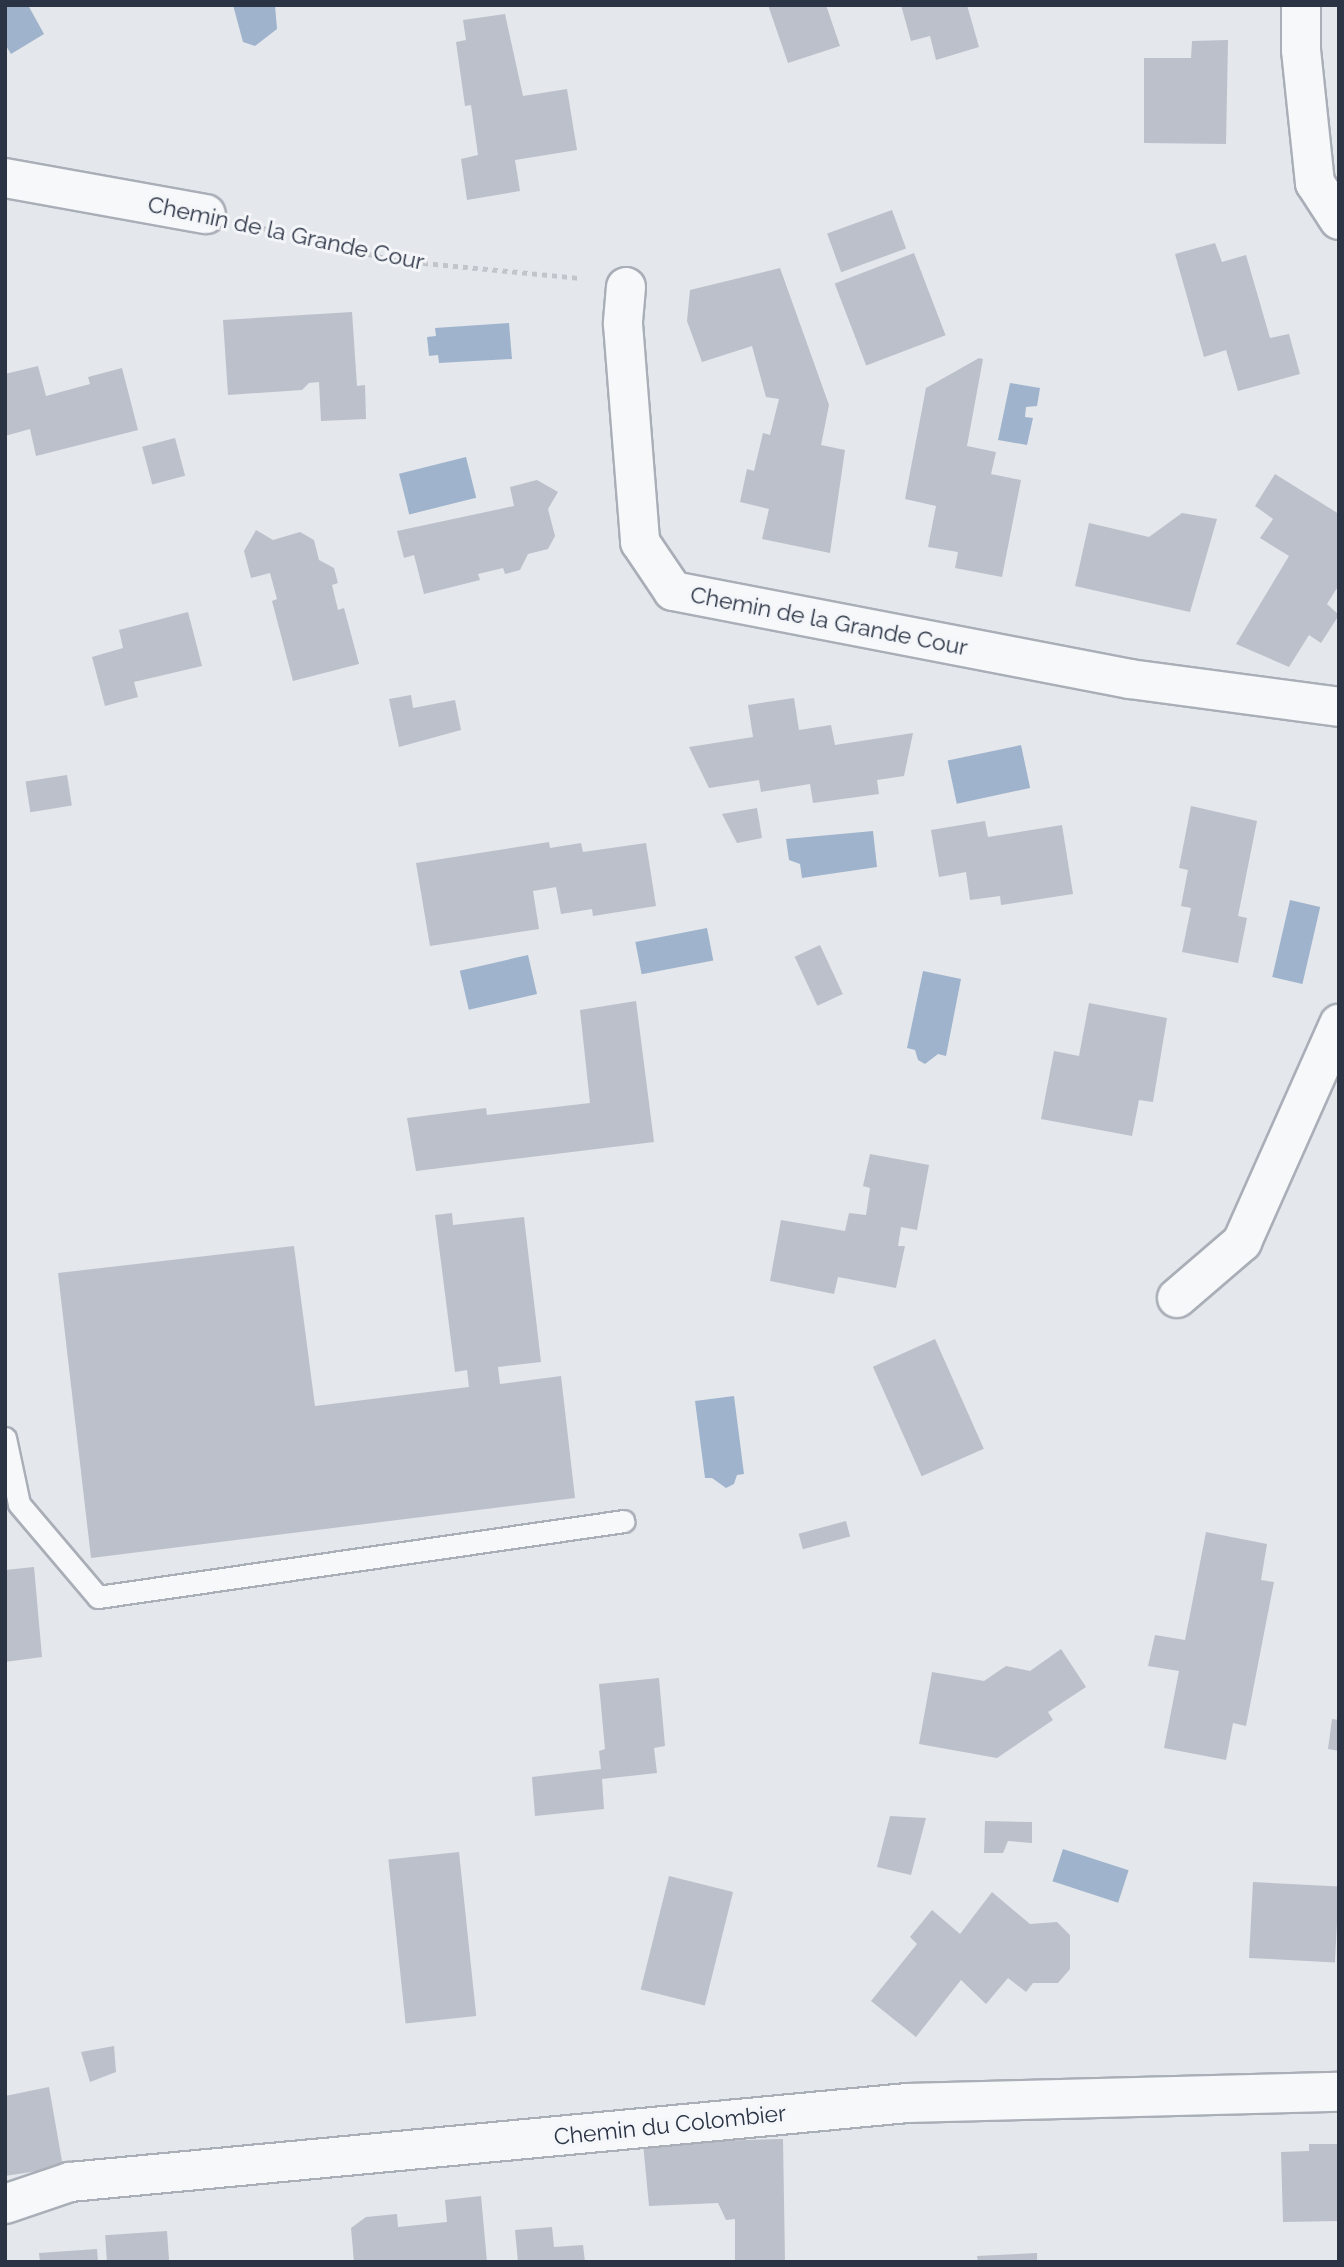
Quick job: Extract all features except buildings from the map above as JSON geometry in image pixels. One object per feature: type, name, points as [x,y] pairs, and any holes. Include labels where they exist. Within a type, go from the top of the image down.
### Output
[{"type":"street","points":[[1301,5],[1301,50],[1315,183],[1339,220]]},
{"type":"street","name":"Chemin de la Grande Cour","points":[[5,178],[206,214]]},
{"type":"street","name":"Chemin de la Grande Cour","points":[[626,287],[623,324],[640,542],[673,591],[1130,679],[1339,707]]},
{"type":"street","points":[[1177,1298],[1242,1242],[1339,1024]]},
{"type":"street","name":"Chemin du Colombier","points":[[5,2204],[70,2182],[907,2103],[1339,2092]]},
{"type":"lane","points":[[5,1438],[19,1504],[98,1597],[624,1521]]},
{"type":"path","name":"Chemin de la Grande Cour","points":[[206,214],[393,260],[574,277],[626,287]]},
{"type":"water","points":[[5,5],[28,5],[44,34],[11,54],[5,44]]},
{"type":"water","points":[[233,5],[275,5],[277,29],[255,46],[243,42]]},
{"type":"water","points":[[509,323],[512,359],[439,363],[438,355],[429,356],[427,337],[436,336],[435,328]]},
{"type":"water","points":[[1010,383],[1040,388],[1037,406],[1026,407],[1025,417],[1033,418],[1027,445],[998,440]]},
{"type":"water","points":[[466,457],[476,498],[409,514],[399,474]]},
{"type":"water","points":[[1021,745],[1030,788],[957,804],[948,761]]},
{"type":"water","points":[[873,831],[877,867],[802,878],[800,864],[789,860],[786,839]]},
{"type":"water","points":[[1290,900],[1320,907],[1302,984],[1272,977]]},
{"type":"water","points":[[707,928],[713,960],[642,974],[635,942]]},
{"type":"water","points":[[528,955],[537,994],[469,1010],[460,971]]},
{"type":"water","points":[[923,971],[961,979],[946,1056],[938,1054],[925,1064],[918,1060],[915,1050],[907,1048]]},
{"type":"water","points":[[734,1396],[744,1474],[737,1475],[734,1484],[726,1488],[712,1478],[705,1478],[695,1401]]},
{"type":"water","points":[[1063,1849],[1129,1870],[1118,1903],[1052,1881]]}]
